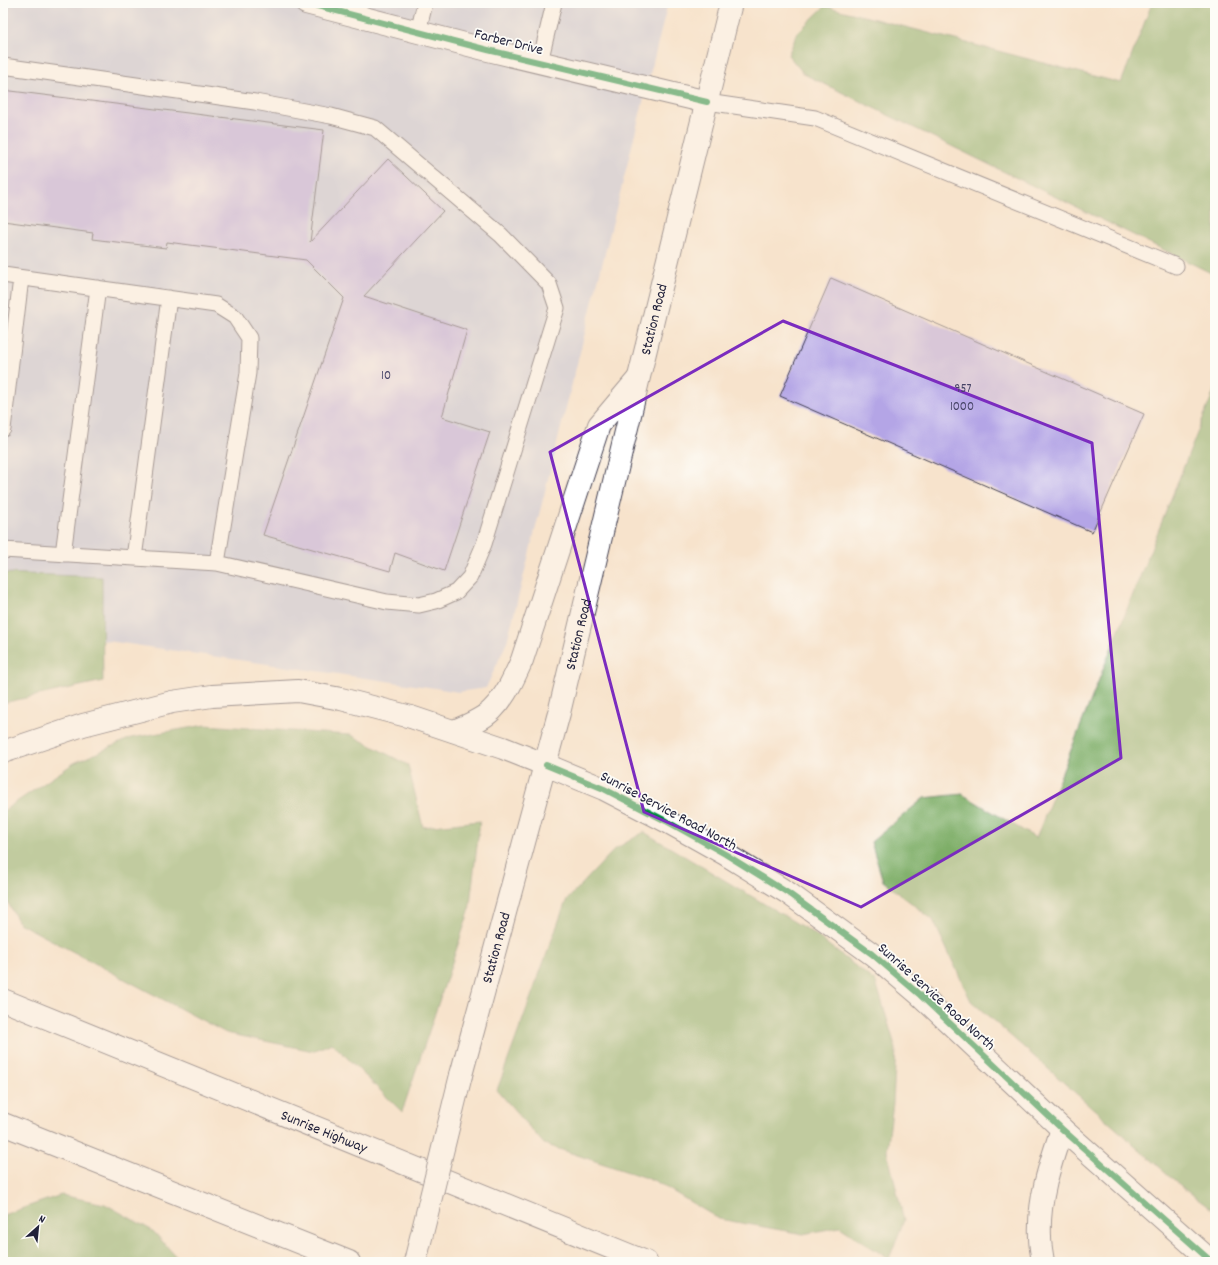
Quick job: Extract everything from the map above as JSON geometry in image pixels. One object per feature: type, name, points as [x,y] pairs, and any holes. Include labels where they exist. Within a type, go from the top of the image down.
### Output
[{"type":"main road","name":"Farber Drive","points":[[306,3],[418,32],[707,102]]},
{"type":"main road","name":"Station Road","points":[[415,1262],[461,1075],[568,678],[639,378],[731,3]]},
{"type":"main road","points":[[454,731],[467,726],[492,711],[510,687],[522,660],[599,425],[639,378]]},
{"type":"main road","name":"Sunrise Service Road North","points":[[3,752],[83,725],[172,702],[212,696],[298,691],[377,707],[454,731],[546,764],[604,789],[666,820],[725,854],[788,893],[823,917],[872,954],[920,996],[1062,1129],[1212,1262]]},
{"type":"main road","name":"Sunrise Highway","points":[[3,1000],[646,1262]]},
{"type":"main road","points":[[3,1124],[349,1262]]},
{"type":"main road","points":[[1043,1262],[1040,1238],[1040,1217],[1047,1175],[1062,1129]]},
{"type":"lane","points":[[418,32],[425,3]]},
{"type":"lane","points":[[540,62],[554,3]]},
{"type":"lane","points":[[3,66],[255,102],[331,116],[375,128],[501,235],[549,284],[557,308],[484,544],[470,577],[456,592],[436,601],[419,605],[387,602],[217,563],[3,550]]},
{"type":"lane","points":[[707,102],[815,118],[1176,266]]},
{"type":"lane","points":[[3,276],[216,305],[235,317],[249,338],[248,373],[217,563]]},
{"type":"lane","points":[[3,429],[21,278]]},
{"type":"lane","points":[[63,554],[98,288]]},
{"type":"lane","points":[[134,558],[169,298]]},
{"type":"highlighted area","points":[[783,321],[1092,443],[1121,758],[861,907],[644,812],[550,452]]},
{"type":"shaded area","points":[[3,3],[668,3],[507,642],[486,688],[458,692],[3,626]]},
{"type":"green space","points":[[1152,3],[1215,3],[1215,275],[804,74],[788,55],[798,32],[825,6],[1121,83]]},
{"type":"green space","points":[[1215,388],[1215,1212],[1188,1192],[971,1001],[933,920],[883,881],[871,842],[924,798],[962,794],[1036,838]]},
{"type":"green space","points":[[3,573],[102,577],[103,681],[3,703]]},
{"type":"green space","points":[[205,725],[351,735],[408,765],[423,827],[480,821],[469,912],[402,1112],[332,1043],[313,1051],[226,1033],[19,923],[3,894],[3,811],[74,763],[131,738]]},
{"type":"green space","points":[[644,832],[813,933],[876,982],[896,1049],[893,1103],[887,1151],[904,1220],[889,1259],[840,1227],[803,1234],[719,1219],[655,1181],[544,1144],[497,1090],[566,901],[615,849]]},
{"type":"green space","points":[[61,1195],[105,1204],[153,1231],[181,1262],[3,1262],[3,1215]]},
{"type":"building","points":[[3,90],[324,130],[310,242],[388,159],[443,211],[364,296],[467,330],[442,417],[490,432],[444,571],[395,553],[390,571],[263,535],[344,298],[306,260],[167,242],[166,248],[92,239],[93,233],[3,221]]},
{"type":"building","points":[[831,278],[1144,414],[1092,532],[780,396]]},
{"type":"cycle path","points":[[306,3],[488,50],[707,102]]},
{"type":"cycle path","points":[[546,765],[604,789],[725,854],[788,893],[872,954],[920,995],[1062,1129],[1212,1262]]}]
